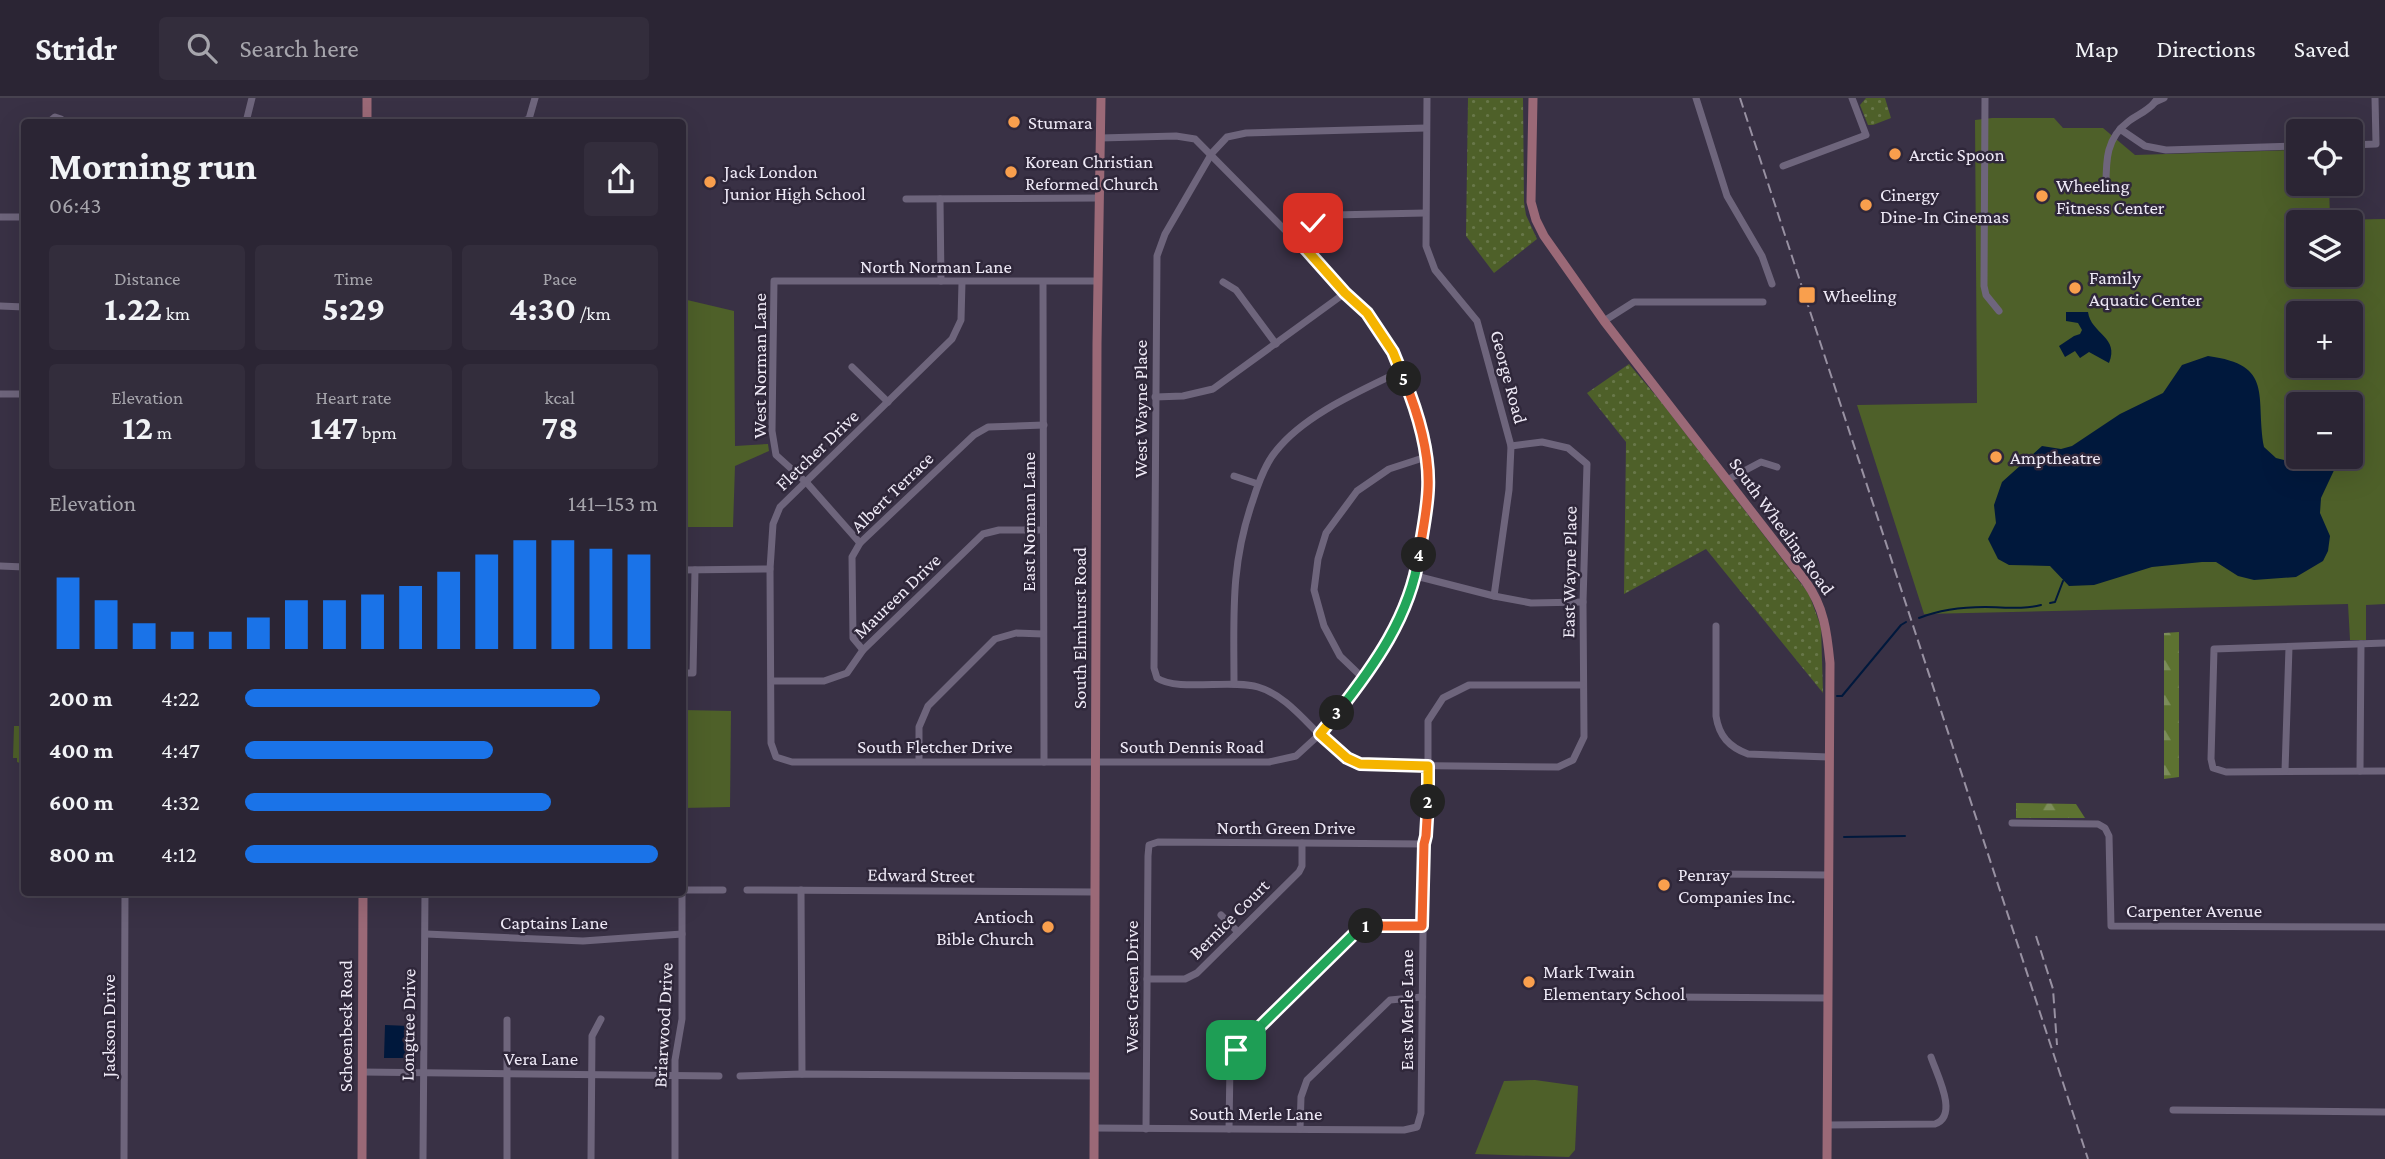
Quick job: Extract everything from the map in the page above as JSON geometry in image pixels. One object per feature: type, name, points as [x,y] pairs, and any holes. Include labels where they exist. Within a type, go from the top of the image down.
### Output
[{"type":"main road","points":[[367,98],[367,119]]},
{"type":"main road","name":"South Elmhurst Road","points":[[1094,1159],[1097,281],[1101,98]]},
{"type":"main road","name":"South Wheeling Road","points":[[1533,98],[1531,202],[1544,236],[1604,321],[1810,588],[1824,615],[1830,663],[1827,1159]]},
{"type":"main road","name":"Schoenbeck Road","points":[[362,1159],[363,896]]},
{"type":"street","points":[[247,119],[252,98]]},
{"type":"street","points":[[530,119],[534,98]]},
{"type":"street","name":"George Road","points":[[1427,98],[1426,246],[1435,270],[1477,321],[1511,446],[1509,490],[1494,596]]},
{"type":"street","points":[[1696,98],[1727,195],[1762,256],[1772,284]]},
{"type":"street","points":[[1783,166],[1866,135],[1852,98]]},
{"type":"street","points":[[1985,98],[1984,286],[1986,295],[1999,311]]},
{"type":"street","points":[[2106,186],[2107,153],[2111,140],[2120,129],[2156,100],[2164,98]]},
{"type":"street","points":[[2363,144],[2376,144],[2375,98]]},
{"type":"street","points":[[1212,153],[1227,137],[1247,133],[1426,128]]},
{"type":"street","points":[[2120,129],[2144,146],[2166,150],[2286,146]]},
{"type":"street","name":"South Dennis Road","points":[[1096,762],[1277,762],[1296,756],[1320,734],[1364,679],[1394,632],[1416,576],[1428,489],[1426,457],[1416,407],[1393,352],[1367,313],[1212,153],[1195,139],[1176,136],[1100,138]]},
{"type":"street","name":"West Wayne Place","points":[[1212,153],[1165,234],[1157,256],[1154,668],[1157,678],[1171,684],[1234,684]]},
{"type":"street","points":[[906,199],[1099,198]]},
{"type":"street","points":[[940,199],[941,281]]},
{"type":"street","points":[[1296,238],[1313,223],[1333,215],[1425,212]]},
{"type":"street","points":[[0,217],[21,217]]},
{"type":"street","name":"North Norman Lane","points":[[774,281],[1097,281]]},
{"type":"street","name":"West Norman Lane","points":[[774,281],[772,431],[776,455],[807,484],[860,543]]},
{"type":"street","name":"Fletcher Drive","points":[[776,757],[771,743],[770,569],[773,524],[780,507],[807,484],[952,339],[961,320],[962,282]]},
{"type":"street","name":"East Norman Lane","points":[[1043,282],[1044,762]]},
{"type":"street","points":[[1223,282],[1236,290],[1276,344]]},
{"type":"street","points":[[1155,397],[1183,396],[1213,389],[1345,293]]},
{"type":"street","points":[[1604,321],[1626,306],[1643,301],[1763,302]]},
{"type":"street","points":[[0,306],[21,307]]},
{"type":"street","points":[[852,367],[888,402]]},
{"type":"street","points":[[1401,371],[1347,397],[1312,418],[1275,452],[1258,484],[1241,533],[1233,589],[1234,684],[1257,686],[1278,695],[1347,758],[1360,764],[1428,766]]},
{"type":"street","points":[[0,394],[21,394]]},
{"type":"street","name":"Albert Terrace","points":[[863,650],[853,638],[852,557],[860,543],[974,435],[988,427],[1044,425]]},
{"type":"street","name":"East Wayne Place","points":[[1428,766],[1558,767],[1573,760],[1584,737],[1583,602],[1587,464],[1568,448],[1542,442],[1511,446]]},
{"type":"street","points":[[1364,679],[1340,656],[1324,626],[1314,590],[1318,559],[1326,533],[1357,491],[1389,469],[1426,457]]},
{"type":"street","points":[[1727,480],[1761,462],[1777,467]]},
{"type":"street","points":[[1234,476],[1258,484]]},
{"type":"street","name":"Maureen Drive","points":[[772,681],[824,681],[847,673],[863,650],[983,534],[999,530],[1043,530]]},
{"type":"street","points":[[0,566],[21,567]]},
{"type":"street","points":[[686,570],[770,569]]},
{"type":"street","points":[[686,673],[693,673],[695,570]]},
{"type":"street","points":[[1416,576],[1531,603],[1583,602]]},
{"type":"street","points":[[1716,626],[1716,716],[1718,729],[1726,742],[1748,754],[1828,757]]},
{"type":"street","points":[[919,761],[919,727],[928,706],[995,639],[1016,633],[1042,634]]},
{"type":"street","points":[[2385,643],[2214,649],[2211,759],[2213,768],[2226,772],[2385,771]]},
{"type":"street","points":[[2360,771],[2361,644]]},
{"type":"street","points":[[2285,771],[2289,647]]},
{"type":"street","name":"East Merle Lane","points":[[1416,1127],[1421,1113],[1422,926],[1424,844],[1428,822],[1429,721],[1443,698],[1469,685],[1583,685]]},
{"type":"street","name":"South Fletcher Drive","points":[[776,757],[792,762],[1096,762]]},
{"type":"street","name":"Carpenter Avenue","points":[[2012,823],[2098,824],[2105,828],[2109,836],[2111,926],[2385,927]]},
{"type":"street","name":"North Green Drive","points":[[1149,845],[1158,842],[1424,844]]},
{"type":"street","name":"Bernice Court","points":[[1147,979],[1190,978],[1299,872],[1302,866],[1302,843]]},
{"type":"street","name":"West Green Drive","points":[[1146,1129],[1149,845]]},
{"type":"street","points":[[1713,874],[1827,875]]},
{"type":"street","points":[[686,891],[723,890]]},
{"type":"street","name":"Edward Street","points":[[747,890],[1094,892]]},
{"type":"street","points":[[801,890],[802,1074]]},
{"type":"street","name":"Jackson Drive","points":[[124,1159],[125,896]]},
{"type":"street","name":"Longtree Drive","points":[[423,1159],[425,896]]},
{"type":"street","name":"Briarwood Drive","points":[[675,1159],[675,1074],[682,1019],[682,896]]},
{"type":"street","points":[[1221,915],[1237,931]]},
{"type":"street","points":[[1229,1129],[1230,1064],[1239,1046],[1362,928],[1369,925],[1422,926]]},
{"type":"street","name":"Captains Lane","points":[[426,934],[583,941],[682,934]]},
{"type":"street","points":[[1300,1129],[1301,1097],[1307,1080],[1390,1000],[1422,997]]},
{"type":"street","points":[[1671,997],[1827,998]]},
{"type":"street","points":[[590,1159],[592,1035],[601,1019]]},
{"type":"street","points":[[507,1020],[507,1159]]},
{"type":"street","points":[[1828,1125],[1941,1122],[1946,1117],[1947,1106],[1931,1057]]},
{"type":"street","name":"Vera Lane","points":[[362,1072],[719,1076]]},
{"type":"street","points":[[740,1076],[1094,1076]]},
{"type":"street","points":[[2172,1110],[2385,1112]]},
{"type":"street","name":"South Merle Lane","points":[[1094,1128],[1404,1130],[1416,1127]]},
{"type":"green space","points":[[1468,98],[1523,98],[1524,202],[1526,215],[1537,239],[1494,273],[1466,236]]},
{"type":"green space","points":[[1866,98],[1885,98],[1891,118],[1868,125],[1860,105]]},
{"type":"green space","points":[[2054,118],[2063,128],[2103,128],[2135,155],[2286,150],[2286,196],[2329,196],[2330,210],[2286,210],[2286,287],[2363,287],[2363,219],[2385,219],[2385,604],[2366,605],[2366,640],[2350,640],[2348,604],[1924,614],[1857,405],[1977,403],[1975,120]]},
{"type":"green space","points":[[686,300],[734,311],[735,446],[768,444],[769,451],[735,466],[733,527],[686,527]]},
{"type":"green space","points":[[1629,364],[1809,594],[1821,627],[1823,693],[1706,549],[1624,594],[1626,442],[1587,393]]},
{"type":"green space","points":[[2179,632],[2179,777],[2164,779],[2164,633]]},
{"type":"green space","points":[[686,710],[731,711],[730,807],[686,808]]},
{"type":"green space","points":[[14,726],[20,726],[21,764],[17,762],[17,758],[13,758]]},
{"type":"green space","points":[[2016,803],[2076,804],[2085,818],[2016,818]]},
{"type":"green space","points":[[1535,1080],[1578,1086],[1575,1150],[1569,1157],[1475,1154],[1504,1081]]},
{"type":"water","points":[[2066,312],[2088,312],[2094,326],[2111,347],[2109,363],[2089,352],[2080,358],[2075,351],[2065,357],[2059,346],[2080,334],[2082,330],[2078,323],[2066,321]]},
{"type":"water","points":[[2208,356],[2229,360],[2244,367],[2253,375],[2258,386],[2264,447],[2276,458],[2286,460],[2286,469],[2335,469],[2321,498],[2320,513],[2330,536],[2328,551],[2323,561],[2296,577],[2254,580],[2238,576],[2216,562],[2202,562],[2152,567],[2094,585],[2069,586],[2050,566],[2009,565],[1998,559],[1988,539],[1996,523],[1994,505],[2002,482],[2042,446],[2061,449],[2072,446],[2120,414],[2163,393],[2182,365]]},
{"type":"water","points":[[385,1025],[409,1026],[407,1058],[384,1058]]},
{"type":"waterway","points":[[2050,603],[2055,602],[2063,581]]},
{"type":"waterway","points":[[1919,618],[1960,608],[2020,608],[2041,605]]},
{"type":"waterway","points":[[1837,696],[1842,696],[1906,622]]},
{"type":"waterway","points":[[1844,837],[1905,836]]},
{"type":"railway","points":[[1740,98],[2088,1159]]},
{"type":"railway","points":[[2036,936],[2053,989],[2057,1045]]},
{"type":"place","name":"Stumara","points":[[1014,122]]},
{"type":"place","name":"Arctic Spoon","points":[[1895,154]]},
{"type":"place","name":"Korean Christian Reformed Church","points":[[1011,172]]},
{"type":"place","name":"Jack London Junior High School","points":[[710,182]]},
{"type":"place","name":"Wheeling Fitness Center","points":[[2042,196]]},
{"type":"place","name":"Cinergy Dine-In Cinemas","points":[[1866,205]]},
{"type":"place","name":"Family Aquatic Center","points":[[2075,288]]},
{"type":"place","name":"Wheeling","points":[[1807,295]]},
{"type":"place","name":"Amptheatre","points":[[1996,457]]},
{"type":"place","name":"Penray Companies Inc.","points":[[1664,885]]},
{"type":"place","name":"Antioch Bible Church","points":[[1048,927]]},
{"type":"place","name":"Mark Twain Elementary School","points":[[1529,982]]},
{"type":"route","points":[[1236,1050],[1359,929],[1369,925],[1422,926],[1428,766],[1370,766],[1353,762],[1320,734],[1364,679],[1394,632],[1416,576],[1428,489],[1426,457],[1416,407],[1393,352],[1367,313],[1345,293],[1296,238],[1313,223]]}]
